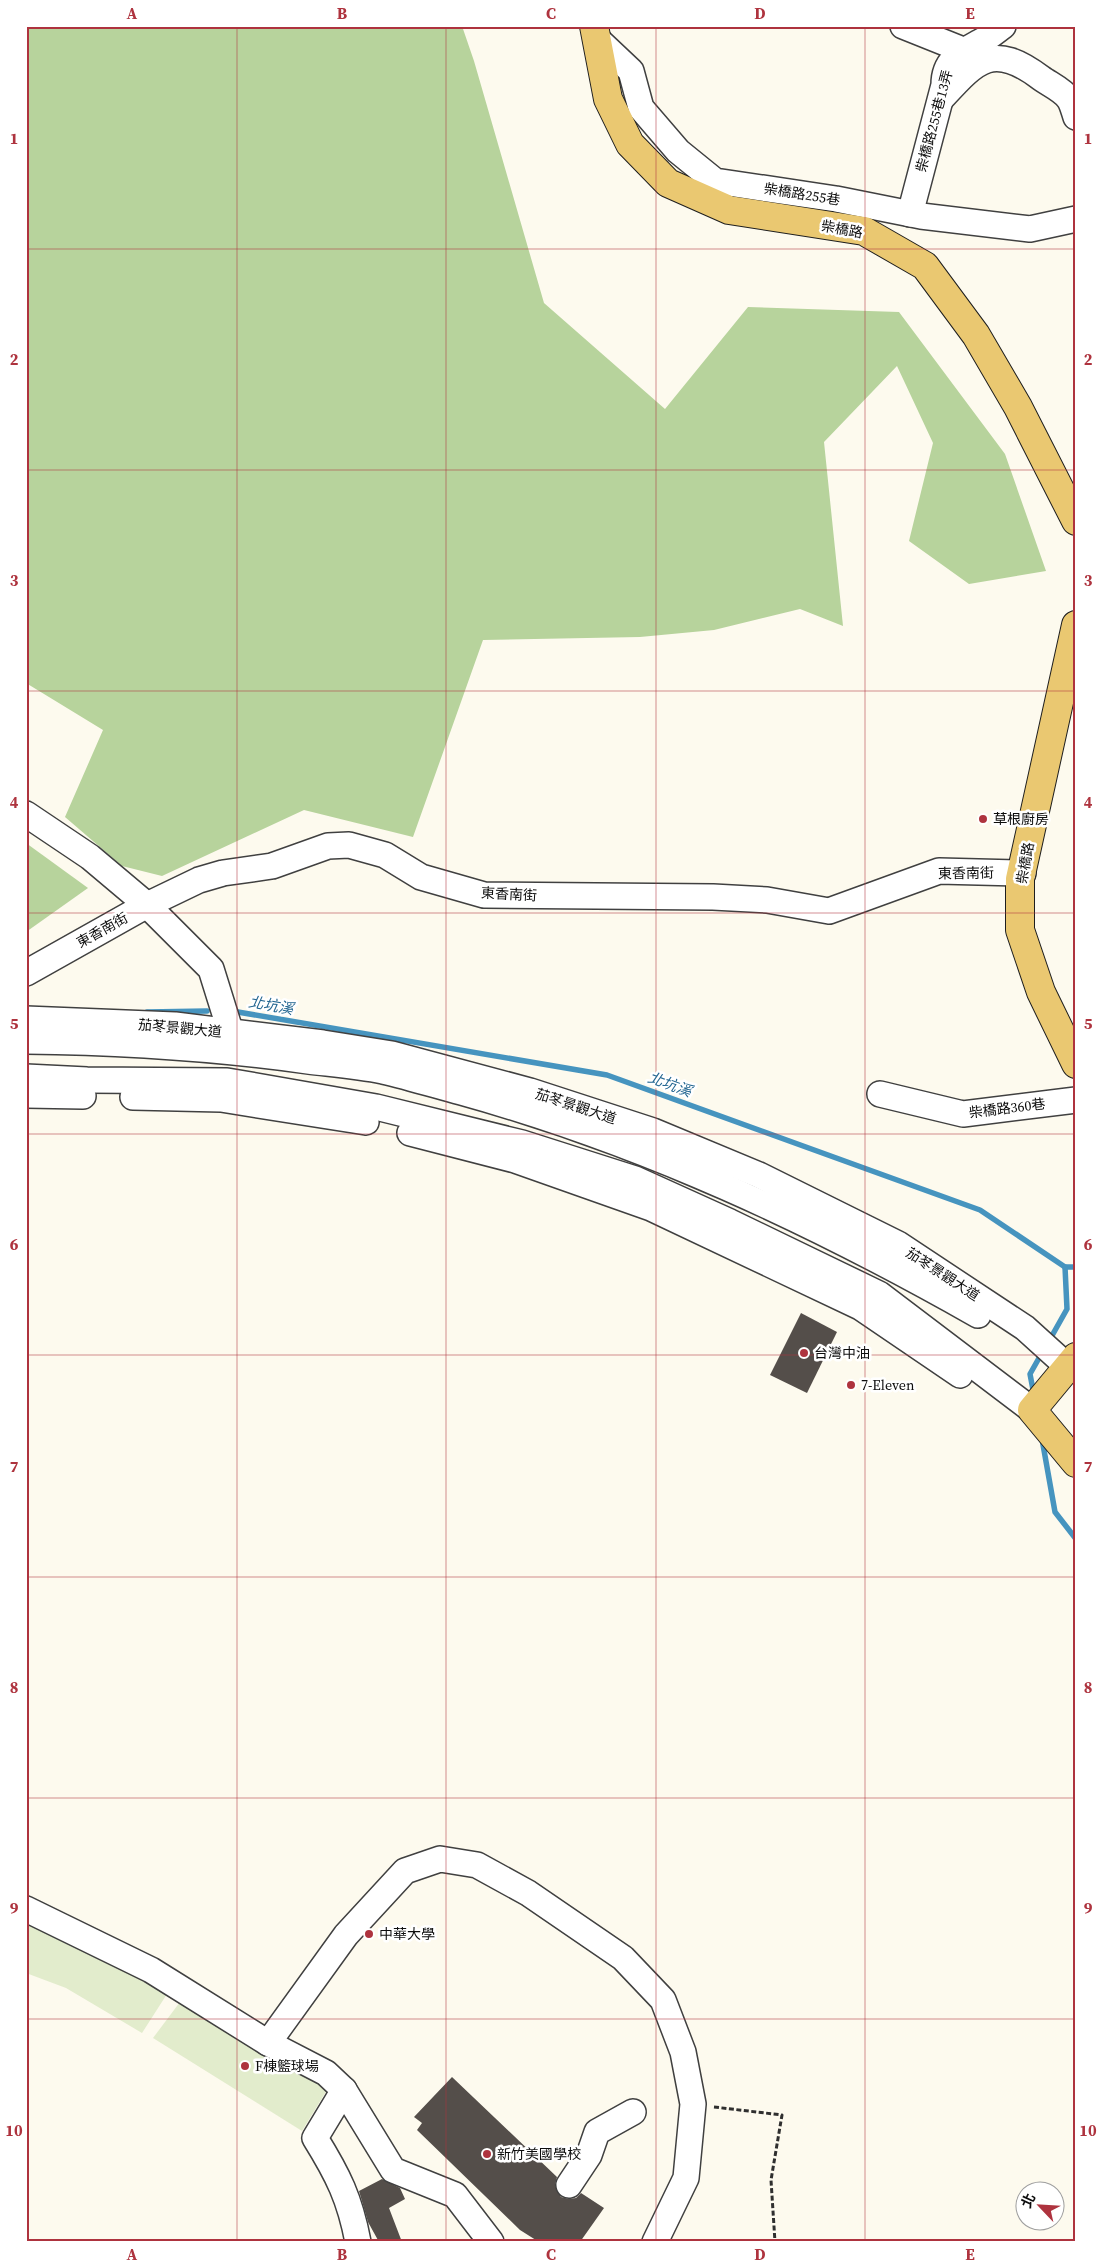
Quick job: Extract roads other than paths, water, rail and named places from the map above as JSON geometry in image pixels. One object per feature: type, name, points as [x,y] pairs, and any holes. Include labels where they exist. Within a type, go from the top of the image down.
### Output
[{"type":"main road","name":"柴橋路","points":[[595,32],[608,99],[630,144],[668,183],[729,210],[864,231],[925,266],[976,335],[1018,406],[1076,521]]},
{"type":"main road","name":"柴橋路","points":[[1076,625],[1020,879],[1020,930],[1041,992],[1076,1064]]},
{"type":"main road","points":[[1073,1366],[1032,1410],[1076,1463]]},
{"type":"street","points":[[903,26],[963,50]]},
{"type":"street","name":"柴橋路255巷13弄","points":[[910,214],[944,85],[944,74],[950,60],[1003,26]]},
{"type":"street","name":"柴橋路255巷","points":[[595,32],[631,71],[641,108],[678,151],[715,181],[836,199],[910,214],[1030,229],[1076,219]]},
{"type":"street","points":[[938,103],[968,69],[993,58],[1003,58],[1016,62],[1034,72],[1068,98],[1074,108]]},
{"type":"street","points":[[26,814],[90,857],[147,905],[211,969],[233,1042]]},
{"type":"street","name":"東香南街","points":[[26,973],[147,905],[199,880],[223,873],[272,866],[328,846],[349,845],[385,855],[421,877],[484,896],[713,897],[768,900],[829,911],[939,871],[1022,873]]},
{"type":"street","name":"茄苳景觀大道","points":[[26,1019],[175,1025],[233,1042],[382,1071],[552,1119],[646,1153],[748,1195],[888,1264],[1073,1366]]},
{"type":"street","name":"茄苳景觀大道","points":[[26,1041],[233,1042],[383,1053],[530,1091],[653,1131],[759,1175],[898,1244],[1025,1328],[1073,1366]]},
{"type":"street","points":[[455,1071],[552,1119]]},
{"type":"street","points":[[26,1077],[224,1090],[376,1107],[522,1143],[635,1179],[730,1222],[879,1294],[1032,1410]]},
{"type":"street","points":[[26,1095],[224,1090],[370,1122],[515,1160],[651,1208],[860,1307]]},
{"type":"street","name":"柴橋路360巷","points":[[880,1094],[963,1114],[1076,1100]]},
{"type":"street","points":[[730,1222],[974,1384],[1032,1410]]},
{"type":"street","points":[[268,2043],[346,1934],[405,1871],[440,1859],[477,1865],[528,1892],[623,1958],[663,2000],[683,2052],[693,2104],[686,2178],[655,2242]]},
{"type":"street","points":[[26,1909],[151,1970],[268,2043],[326,2073],[344,2090],[394,2170],[455,2196],[492,2242]]},
{"type":"street","points":[[344,2090],[315,2138],[338,2174],[347,2198],[358,2242]]},
{"type":"street","points":[[569,2185],[589,2155],[597,2132],[633,2112]]},
{"type":"waterway","name":"北坑溪","points":[[147,1012],[207,1011]]},
{"type":"waterway","name":"北坑溪","points":[[232,1011],[607,1075],[980,1210],[1065,1267],[1076,1267]]},
{"type":"waterway","points":[[1049,1341],[1067,1309],[1065,1267]]},
{"type":"waterway","points":[[1034,1395],[1030,1374],[1043,1351]]},
{"type":"waterway","points":[[1042,1439],[1055,1512],[1076,1539]]},
{"type":"place","name":"草根廚房","points":[[983,819]]},
{"type":"place","name":"台灣中油","points":[[804,1353]]},
{"type":"place","name":"7-Eleven","points":[[851,1385]]},
{"type":"place","name":"中華大學","points":[[369,1934]]},
{"type":"place","name":"F棟籃球場","points":[[245,2066]]},
{"type":"place","name":"新竹美國學校","points":[[487,2154]]}]
